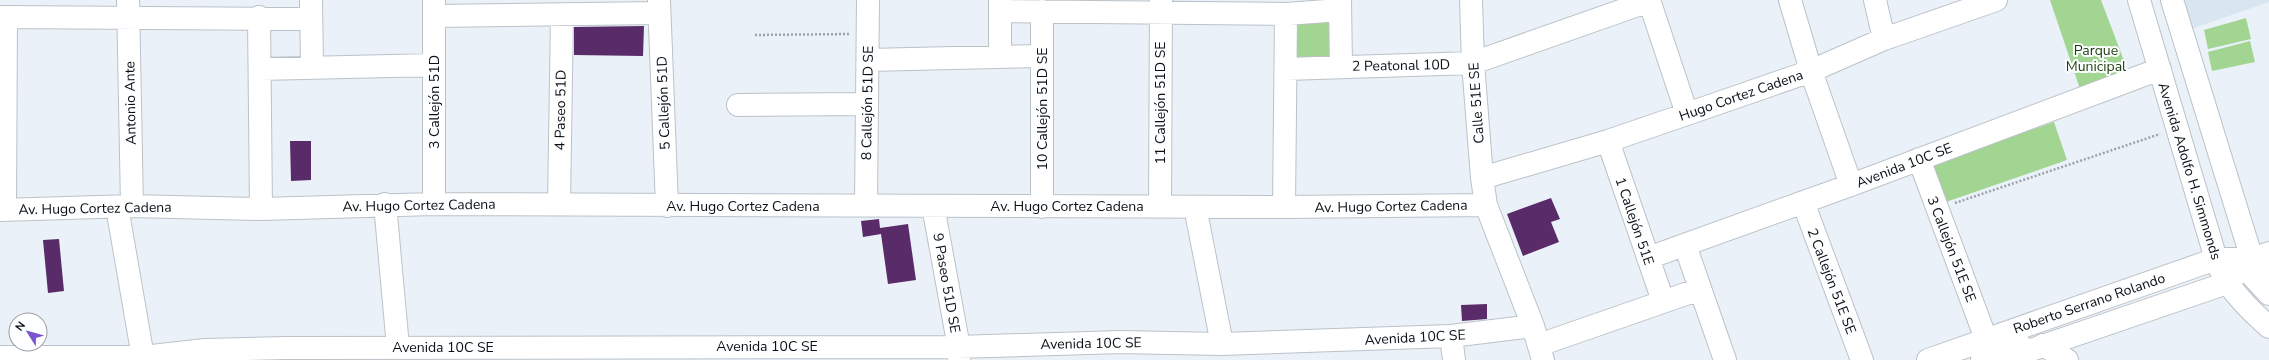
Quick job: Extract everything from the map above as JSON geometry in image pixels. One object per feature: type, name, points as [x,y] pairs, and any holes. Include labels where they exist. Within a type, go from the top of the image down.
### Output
[{"type":"street","name":"8 Callejón 51D SE","points":[[866,205],[868,0]]},
{"type":"street","name":"Calle 51E SE","points":[[1471,0],[1473,63],[1482,178],[1486,205],[1538,344]]},
{"type":"street","name":"2 Peatonal 10D","points":[[1286,69],[1473,63],[1649,0]]},
{"type":"street","points":[[1649,0],[1686,114]]},
{"type":"street","points":[[1790,0],[1811,71],[1851,185]]},
{"type":"street","points":[[1875,0],[1884,39]]},
{"type":"street","name":"Hugo Cortez Cadena","points":[[1482,178],[1608,142],[1811,71],[1884,39],[1945,9],[1996,0]]},
{"type":"street","name":"Avenida Adolfo H. Simmonds","points":[[2139,0],[2177,128],[2235,267],[2269,315]]},
{"type":"street","name":"Avenida Adolfo H. Simmonds","points":[[2172,0],[2235,267],[2247,306],[2269,327]]},
{"type":"street","points":[[1000,57],[1000,6],[1042,11],[1161,6],[1286,14],[1340,5],[1341,67]]},
{"type":"street","name":"11 Callejón 51D SE","points":[[1160,206],[1161,6]]},
{"type":"street","points":[[434,8],[562,15],[659,7]]},
{"type":"street","name":"5 Callejón 51D","points":[[659,7],[667,206]]},
{"type":"street","points":[[2,210],[3,17],[128,8],[259,17],[311,9],[312,66]]},
{"type":"street","name":"Antonio Ante","points":[[128,8],[124,207],[143,357]]},
{"type":"street","name":"3 Callejón 51D","points":[[434,8],[434,204]]},
{"type":"street","name":"10 Callejón 51D SE","points":[[1042,11],[1042,207]]},
{"type":"street","points":[[1284,207],[1286,14]]},
{"type":"street","name":"4 Paseo 51D","points":[[559,204],[562,15]]},
{"type":"street","points":[[259,17],[260,209]]},
{"type":"street","points":[[868,60],[1042,56]]},
{"type":"street","points":[[260,68],[434,65]]},
{"type":"street","name":"Avenida 10C SE","points":[[1648,258],[1851,185],[2160,69]]},
{"type":"street","points":[[738,105],[868,104]]},
{"type":"street","name":"1 Callejón 51E","points":[[1608,142],[1663,300]]},
{"type":"street","name":"3 Callejón 51E SE","points":[[1919,159],[1984,350]]},
{"type":"street","name":"2 Callejón 51E SE","points":[[1803,202],[1862,360]]},
{"type":"street","points":[[385,204],[398,347]]},
{"type":"street","name":"Av. Hugo Cortez Cadena","points":[[2,210],[124,207],[260,209],[385,204],[1042,207],[1486,205]]},
{"type":"street","name":"9 Paseo 51D SE","points":[[933,206],[958,354]]},
{"type":"street","points":[[1195,207],[1222,344]]},
{"type":"street","points":[[1685,245],[1725,360]]},
{"type":"street","name":"Avenida Adolfo H. Simmonds","points":[[2235,267],[2269,280]]},
{"type":"street","name":"Avenida Adolfo H. Simmonds","points":[[2235,267],[2269,294]]},
{"type":"street","name":"Roberto Serrano Rolando","points":[[2002,360],[2043,345],[2235,267]]},
{"type":"street","name":"Roberto Serrano Rolando","points":[[1928,360],[1984,350],[2235,267]]},
{"type":"street","name":"Roberto Serrano Rolando","points":[[1945,360],[2235,267]]},
{"type":"street","name":"Avenida 10C SE","points":[[0,357],[143,357],[205,350],[286,354],[398,347],[958,354],[1120,351],[1222,344],[1451,336],[1538,344],[1663,300],[1700,289]]},
{"type":"street","points":[[1451,336],[1454,360]]},
{"type":"street","points":[[2043,345],[2067,360]]},
{"type":"path","points":[[755,34],[868,33]]},
{"type":"path","points":[[1937,209],[2177,128]]},
{"type":"shaded area","points":[[2182,0],[2269,0],[2269,2],[2191,29]]},
{"type":"green space","name":"Parque Municipal","points":[[2050,0],[2101,0],[2129,74],[2081,92]]},
{"type":"green space","points":[[1340,10],[1341,67],[1286,69],[1286,14]]},
{"type":"green space","points":[[2246,18],[2251,39],[2208,49],[2204,30]]},
{"type":"green space","points":[[2250,41],[2255,62],[2212,71],[2208,52]]},
{"type":"green space","points":[[2054,122],[2067,160],[1943,203],[1931,164]]},
{"type":"building","points":[[644,26],[643,56],[574,55],[574,27]]},
{"type":"building","points":[[290,141],[311,141],[311,180],[291,181]]},
{"type":"building","points":[[1551,198],[1560,219],[1551,222],[1559,242],[1523,256],[1507,214]]},
{"type":"building","points":[[879,219],[880,228],[908,224],[916,280],[888,284],[881,234],[863,237],[861,221]]},
{"type":"building","points":[[59,239],[64,291],[48,293],[43,240]]},
{"type":"building","points":[[1487,304],[1487,319],[1462,321],[1461,305]]}]
